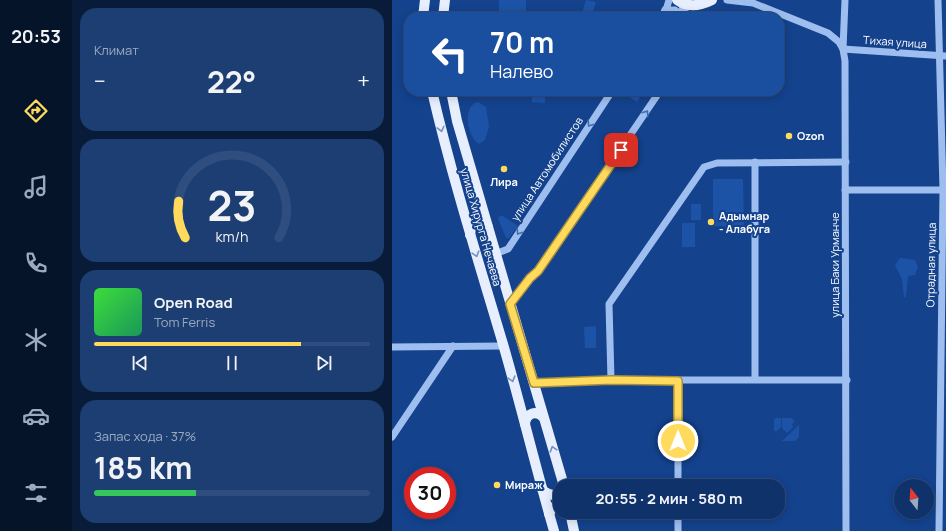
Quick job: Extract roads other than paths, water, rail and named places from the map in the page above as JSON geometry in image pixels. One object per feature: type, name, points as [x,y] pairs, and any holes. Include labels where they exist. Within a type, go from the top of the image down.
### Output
[{"type":"main road","points":[[424,12],[425,0]]},
{"type":"main road","points":[[444,12],[445,0]]},
{"type":"main road","points":[[677,0],[686,4],[699,5],[712,0]]},
{"type":"main road","name":"улица Хирурга Нечаева","points":[[434,96],[440,128],[503,346],[554,531]]},
{"type":"main road","name":"улица Хирурга Нечаева","points":[[452,96],[457,121],[534,383],[560,479]]},
{"type":"main road","points":[[470,235],[471,227],[476,222],[488,227]]},
{"type":"main road","points":[[525,424],[528,416],[532,413],[536,413],[543,417]]},
{"type":"main road","points":[[542,489],[549,495],[553,495]]},
{"type":"main road","points":[[549,514],[553,508]]},
{"type":"main road","points":[[571,519],[574,531]]},
{"type":"street","points":[[669,0],[665,10],[672,9],[675,12]]},
{"type":"street","points":[[727,0],[752,1],[778,12]]},
{"type":"street","name":"улица Баки Урманче","points":[[845,0],[843,49],[845,61],[846,162],[846,531]]},
{"type":"street","name":"Отрадная улица","points":[[938,0],[942,56],[945,190],[939,531]]},
{"type":"street","points":[[682,12],[684,8],[699,5]]},
{"type":"street","points":[[784,14],[828,33],[839,42],[843,49]]},
{"type":"street","name":"Тихая улица","points":[[843,49],[942,56]]},
{"type":"street","name":"улица Автомобилистов","points":[[495,254],[508,249],[609,96]]},
{"type":"street","points":[[510,304],[530,278],[538,271],[657,96]]},
{"type":"street","points":[[611,380],[609,304],[704,167],[717,162],[846,162]]},
{"type":"street","points":[[755,162],[755,379]]},
{"type":"street","points":[[846,190],[945,190]]},
{"type":"street","points":[[392,437],[453,346]]},
{"type":"street","points":[[392,347],[503,346]]},
{"type":"street","points":[[534,383],[611,380],[846,380]]},
{"type":"street","points":[[678,381],[678,479]]},
{"type":"street","points":[[678,519],[678,531]]},
{"type":"place","name":"Ozon","points":[[789,136]]},
{"type":"place","name":"Лира","points":[[504,169]]},
{"type":"place","name":"Адымнар - Алабуга","points":[[711,222]]},
{"type":"place","name":"Мираж","points":[[497,485]]}]
